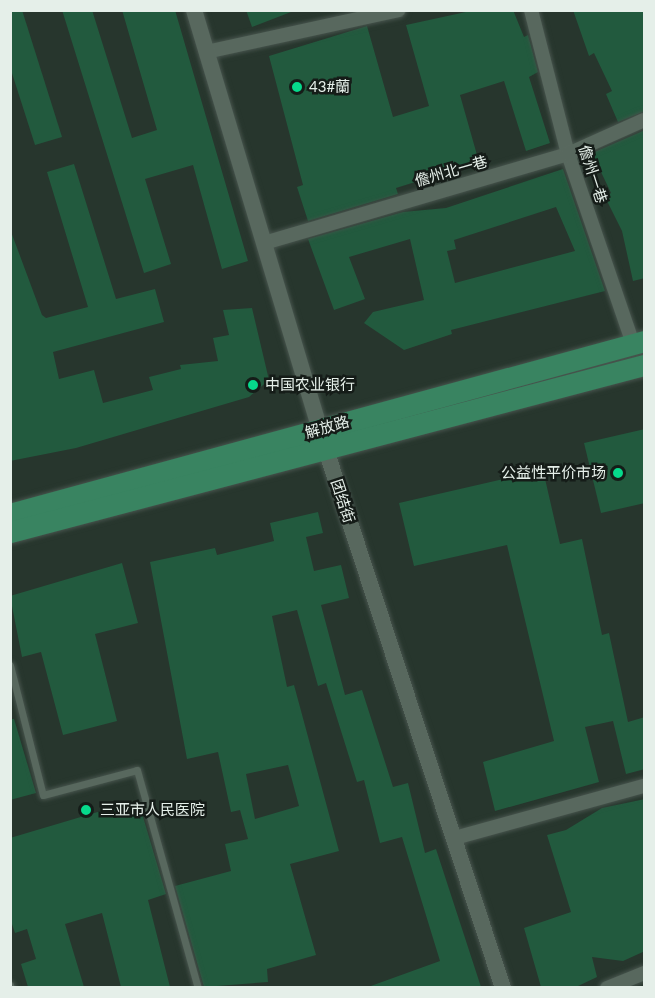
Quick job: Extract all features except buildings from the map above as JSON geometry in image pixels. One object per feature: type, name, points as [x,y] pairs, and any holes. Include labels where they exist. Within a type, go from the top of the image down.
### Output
[{"type":"main road","name":"解放路","points":[[10,514],[639,343]]},
{"type":"main road","name":"解放路","points":[[10,532],[645,365]]},
{"type":"street","name":"团结街","points":[[194,10],[326,450],[503,987]]},
{"type":"street","points":[[206,52],[398,10]]},
{"type":"street","name":"儋州一巷","points":[[531,10],[568,154],[639,343]]},
{"type":"street","name":"儋州北一巷","points":[[264,243],[568,154],[645,120]]},
{"type":"street","points":[[454,838],[645,786]]},
{"type":"street","points":[[607,987],[645,973]]},
{"type":"lane","points":[[10,665],[43,795],[136,770],[198,987]]},
{"type":"place","name":"43#蘭","points":[[297,87]]},
{"type":"place","name":"中国农业银行","points":[[253,385]]},
{"type":"place","name":"公益性平价市场","points":[[618,473]]},
{"type":"place","name":"三亚市人民医院","points":[[86,810]]}]
